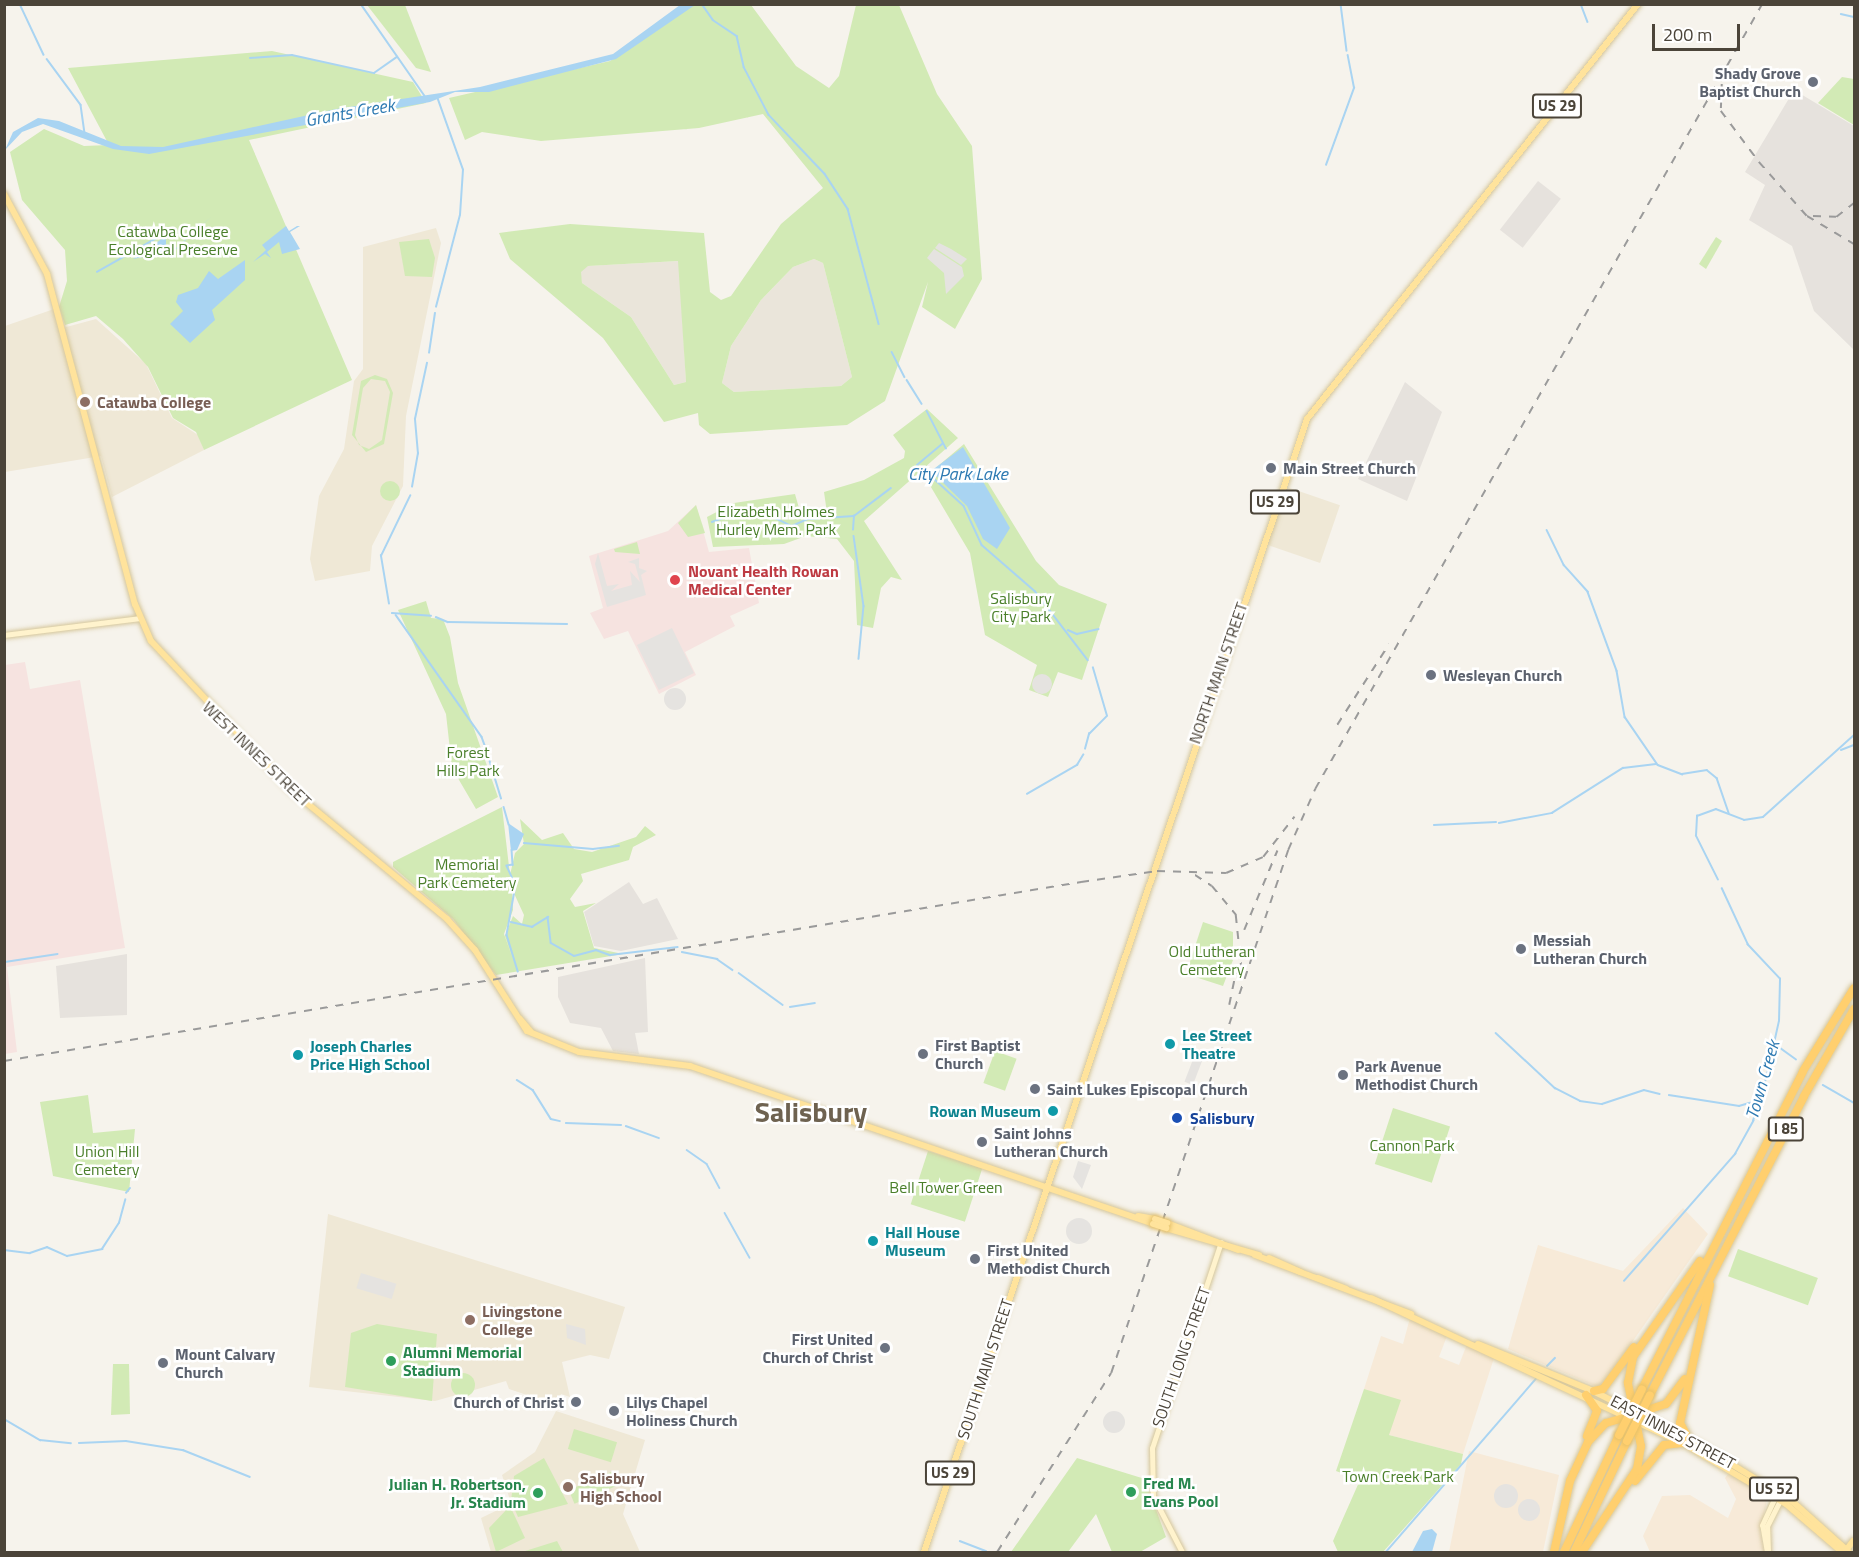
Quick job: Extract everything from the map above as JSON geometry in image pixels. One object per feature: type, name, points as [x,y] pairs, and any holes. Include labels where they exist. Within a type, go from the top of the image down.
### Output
[{"type":"highway","name":"I 85","points":[[1646,1392],[1717,1235],[1805,1067],[1854,988]]},
{"type":"highway","name":"I 85","points":[[1564,1552],[1646,1392],[1854,1009]]},
{"type":"highway","points":[[1554,1552],[1571,1477],[1597,1413],[1590,1393],[1603,1389],[1717,1235]]},
{"type":"highway","points":[[1571,1477],[1597,1430],[1634,1414],[1662,1407],[1678,1393],[1722,1250]]},
{"type":"highway","points":[[1582,1552],[1639,1464],[1630,1367],[1657,1319]]},
{"type":"highway","points":[[1608,1514],[1664,1445],[1685,1440],[1680,1423],[1695,1341]]},
{"type":"highway","name":"I 85","points":[[1574,1552],[1623,1438]]},
{"type":"main road","name":"NORTH MAIN STREET","points":[[1046,1185],[1293,449],[1307,419],[1477,209],[1638,4]]},
{"type":"main road","name":"WEST INNES STREET","points":[[4,194],[40,258],[80,392],[140,618],[162,658],[248,749],[461,934],[531,1032],[579,1052],[690,1066],[1046,1185]]},
{"type":"main road","points":[[4,634],[140,618]]},
{"type":"main road","name":"EAST INNES STREET","points":[[1046,1185],[1221,1243],[1371,1298],[1590,1393],[1685,1440],[1779,1497],[1849,1552]]},
{"type":"main road","name":"SOUTH MAIN STREET","points":[[924,1552],[1046,1185]]},
{"type":"main road","name":"SOUTH LONG STREET","points":[[1182,1552],[1158,1509],[1150,1475],[1155,1432],[1221,1243]]},
{"type":"main road","name":"EAST INNES STREET","points":[[1779,1497],[1842,1552]]},
{"type":"main road","points":[[1768,1552],[1767,1526],[1779,1497]]},
{"type":"main road","points":[[1849,1552],[1847,1544],[1853,1541]]},
{"type":"shaded area","points":[[1794,90],[1854,126],[1854,350],[1814,311],[1792,246],[1749,220],[1765,185],[1745,172]]},
{"type":"shaded area","points":[[1538,181],[1561,199],[1523,248],[1500,230]]},
{"type":"shaded area","points":[[436,228],[441,243],[406,416],[403,486],[372,546],[370,571],[315,581],[310,559],[319,496],[344,449],[354,381],[363,369],[363,247]]},
{"type":"shaded area","points":[[939,243],[967,259],[961,265],[935,248]]},
{"type":"shaded area","points":[[934,249],[962,267],[964,276],[946,294],[944,273],[927,258]]},
{"type":"shaded area","points":[[814,259],[823,263],[852,377],[841,386],[734,392],[722,383],[731,346],[761,300],[793,267]]},
{"type":"shaded area","points":[[679,261],[686,382],[674,385],[631,317],[582,283],[580,272],[587,266]]},
{"type":"shaded area","name":"Catawba College","points":[[57,308],[59,329],[96,319],[146,364],[172,418],[198,435],[204,450],[112,497],[101,456],[5,472],[5,326]]},
{"type":"shaded area","points":[[1405,382],[1442,412],[1407,501],[1358,479]]},
{"type":"shaded area","points":[[1287,487],[1340,505],[1320,563],[1267,545]]},
{"type":"shaded area","name":"Novant Health Rowan Medical Center","points":[[696,505],[709,552],[749,548],[759,603],[730,616],[735,626],[685,652],[696,675],[659,694],[628,631],[604,639],[590,613],[603,608],[589,556],[668,531]]},
{"type":"shaded area","points":[[598,553],[607,586],[619,584],[611,591],[632,585],[630,571],[640,582],[635,564],[628,562],[639,558],[639,568],[647,571],[641,575],[646,595],[607,607],[595,564]]},
{"type":"shaded area","points":[[672,628],[694,673],[659,690],[637,645]]},
{"type":"shaded area","points":[[25,662],[30,689],[80,680],[125,948],[7,967],[17,1052],[5,1054],[5,665]]},
{"type":"shaded area","points":[[1042,674],[1049,677],[1052,684],[1049,691],[1042,694],[1035,691],[1032,684],[1035,677]]},
{"type":"shaded area","points":[[675,688],[683,691],[686,699],[683,707],[675,710],[667,707],[664,699],[667,691]]},
{"type":"shaded area","points":[[629,882],[643,904],[657,898],[678,939],[621,951],[594,946],[584,912]]},
{"type":"shaded area","points":[[127,954],[127,1015],[60,1018],[56,966]]},
{"type":"shaded area","points":[[645,958],[648,1032],[635,1033],[639,1054],[613,1051],[601,1028],[570,1023],[558,997],[558,977]]},
{"type":"shaded area","points":[[1197,1049],[1205,1052],[1193,1085],[1184,1082]]},
{"type":"shaded area","points":[[1078,1161],[1091,1165],[1082,1189],[1073,1177]]},
{"type":"shaded area","points":[[1683,1208],[1708,1234],[1600,1388],[1508,1349],[1538,1245],[1623,1271]]},
{"type":"shaded area","name":"Livingstone College","points":[[328,1214],[625,1307],[609,1359],[590,1355],[562,1362],[570,1397],[561,1394],[557,1405],[509,1389],[506,1381],[435,1401],[309,1387]]},
{"type":"shaded area","points":[[1079,1218],[1088,1222],[1092,1231],[1088,1240],[1079,1244],[1070,1240],[1066,1231],[1070,1222]]},
{"type":"shaded area","points":[[361,1273],[396,1284],[392,1299],[356,1288]]},
{"type":"shaded area","points":[[1411,1314],[1447,1336],[1439,1357],[1459,1365],[1467,1344],[1494,1358],[1463,1454],[1389,1435],[1364,1389],[1381,1336],[1403,1344]]},
{"type":"shaded area","points":[[566,1324],[585,1329],[586,1345],[567,1338]]},
{"type":"shaded area","name":"Salisbury High School","points":[[556,1411],[645,1440],[623,1514],[640,1552],[491,1552],[481,1518],[506,1506],[510,1500],[502,1475],[535,1452]]},
{"type":"shaded area","points":[[1114,1411],[1122,1414],[1125,1422],[1122,1430],[1114,1433],[1106,1430],[1103,1422],[1106,1414]]},
{"type":"shaded area","points":[[1469,1451],[1559,1475],[1543,1552],[1449,1552]]},
{"type":"shaded area","points":[[1729,1473],[1768,1496],[1760,1531],[1764,1552],[1650,1552],[1643,1536],[1662,1496],[1690,1495],[1728,1518],[1736,1499],[1725,1478]]},
{"type":"shaded area","points":[[1506,1484],[1515,1487],[1518,1496],[1515,1505],[1506,1508],[1497,1505],[1494,1496],[1497,1487]]},
{"type":"shaded area","points":[[1529,1499],[1537,1502],[1540,1510],[1537,1518],[1529,1521],[1521,1518],[1518,1510],[1521,1502]]},
{"type":"green space","points":[[695,4],[751,5],[796,66],[829,88],[839,76],[856,5],[899,5],[937,94],[972,146],[982,279],[955,329],[922,307],[928,282],[885,401],[847,425],[710,434],[699,425],[698,413],[664,422],[603,338],[510,259],[499,233],[570,224],[704,233],[710,292],[721,300],[731,296],[781,224],[823,188],[763,114],[699,128],[541,141],[482,132],[465,140],[449,98],[610,61]],"holes":[[[814,259],[823,263],[852,377],[841,386],[734,392],[722,383],[731,346],[761,300],[793,267]],[[678,261],[686,382],[674,385],[631,317],[582,283],[581,272],[588,266]]]},
{"type":"green space","points":[[367,5],[405,5],[431,72],[416,68]]},
{"type":"green space","name":"Catawba College Ecological Preserve","points":[[272,51],[413,82],[426,103],[249,140],[352,380],[204,450],[196,432],[173,418],[148,367],[123,339],[96,316],[65,325],[59,307],[67,281],[65,250],[22,200],[10,152],[44,129],[84,146],[109,145],[68,68]]},
{"type":"green space","points":[[1842,77],[1854,79],[1854,125],[1818,103]]},
{"type":"green space","points":[[1716,237],[1722,241],[1706,269],[1699,264]]},
{"type":"green space","points":[[429,239],[435,258],[432,277],[405,276],[399,242]]},
{"type":"green space","points":[[375,375],[387,379],[393,393],[384,444],[366,452],[361,446],[369,449],[382,440],[390,392],[385,381],[371,379],[363,388],[355,435],[358,442],[352,435],[361,381]]},
{"type":"green space","name":"Elizabeth Holmes Hurley Mem. Park","points":[[927,409],[958,438],[864,521],[902,580],[891,577],[881,588],[873,628],[857,625],[854,561],[837,539],[806,536],[784,544],[713,547],[707,517],[734,503],[795,494],[801,515],[827,513],[824,492],[864,480],[904,458],[905,451],[893,435]]},
{"type":"green space","name":"Salisbury City Park","points":[[964,444],[1036,561],[1059,585],[1107,604],[1082,680],[1058,672],[1048,697],[1029,690],[1037,665],[985,635],[970,553],[925,477]]},
{"type":"green space","points":[[390,481],[397,484],[400,491],[397,498],[390,501],[383,498],[380,491],[383,484]]},
{"type":"green space","points":[[696,505],[705,533],[688,537],[678,523]]},
{"type":"green space","points":[[637,542],[640,554],[615,552],[614,549]]},
{"type":"green space","name":"Forest Hills Park","points":[[426,601],[431,618],[443,619],[450,637],[458,683],[498,797],[476,809],[452,768],[446,714],[398,610]]},
{"type":"green space","name":"Memorial Park Cemetery","points":[[502,807],[510,875],[515,853],[524,844],[520,819],[542,840],[563,833],[574,849],[592,852],[636,837],[645,826],[656,835],[633,847],[629,860],[581,874],[583,881],[570,899],[575,907],[596,903],[583,911],[594,948],[623,954],[496,975],[453,919],[393,867],[393,862]],"holes":[[[512,889],[524,915],[522,924],[513,916],[505,936],[514,962],[504,934],[513,910]]]},
{"type":"green space","name":"Old Lutheran Cemetery","points":[[1203,922],[1233,932],[1233,960],[1223,986],[1186,974]]},
{"type":"green space","points":[[995,1051],[1017,1059],[1005,1091],[983,1083]]},
{"type":"green space","name":"Union Hill Cemetery","points":[[88,1095],[93,1133],[135,1129],[129,1192],[53,1176],[40,1102]]},
{"type":"green space","name":"Cannon Park","points":[[1393,1108],[1450,1127],[1432,1183],[1375,1164]]},
{"type":"green space","name":"Bell Tower Green","points":[[928,1151],[982,1169],[965,1222],[911,1204]]},
{"type":"green space","points":[[1738,1249],[1818,1278],[1808,1305],[1728,1276]]},
{"type":"green space","name":"Alumni Memorial Stadium","points":[[377,1324],[437,1334],[432,1401],[345,1387],[351,1333]]},
{"type":"green space","points":[[113,1364],[129,1364],[130,1414],[111,1415]]},
{"type":"green space","points":[[463,1373],[468,1374],[474,1380],[474,1390],[468,1396],[463,1397],[458,1396],[452,1390],[451,1385],[452,1380],[458,1374]]},
{"type":"green space","name":"Town Creek Park","points":[[1364,1389],[1401,1400],[1389,1435],[1463,1454],[1461,1464],[1383,1552],[1338,1552],[1333,1541],[1360,1480],[1336,1471]]},
{"type":"green space","points":[[574,1429],[617,1442],[611,1462],[568,1449]]},
{"type":"green space","name":"Julian H. Robertson, Jr. Stadium","points":[[544,1458],[568,1504],[518,1517],[511,1501],[514,1476]]},
{"type":"green space","points":[[1077,1458],[1145,1479],[1166,1537],[1140,1552],[1112,1552],[1096,1514],[1068,1552],[1011,1552]]},
{"type":"green space","points":[[611,1472],[617,1486],[575,1504],[569,1490]]},
{"type":"green space","points":[[510,1506],[525,1538],[496,1552],[489,1528]]},
{"type":"green space","points":[[557,1541],[563,1552],[522,1552]]},
{"type":"water","name":"Grants Creek","points":[[680,5],[695,5],[616,59],[489,92],[455,92],[430,102],[149,154],[113,149],[43,124],[22,132],[5,150],[13,132],[38,118],[59,121],[121,146],[163,147],[336,109],[480,87],[613,54]]},
{"type":"water","points":[[212,216],[174,251],[133,259],[166,236],[166,245],[175,249]]},
{"type":"water","points":[[286,226],[289,231],[300,226],[290,232],[300,249],[282,254],[279,242],[267,252],[271,258],[265,254],[253,262],[266,250],[262,245]]},
{"type":"water","points":[[245,260],[245,280],[212,310],[215,320],[190,343],[170,324],[183,311],[176,302],[178,295],[198,288],[209,271],[218,279]]},
{"type":"water","name":"City Park Lake","points":[[963,447],[1010,528],[997,549],[983,539],[967,506],[931,471]]},
{"type":"water","points":[[508,823],[524,834],[517,850],[511,851]]},
{"type":"water","points":[[1432,1529],[1437,1534],[1432,1552],[1412,1552],[1423,1531]]},
{"type":"waterway","points":[[20,4],[44,55]]},
{"type":"waterway","points":[[361,4],[425,96]]},
{"type":"waterway","points":[[702,4],[713,20],[737,36],[744,67],[769,115],[825,174],[848,209],[879,324]]},
{"type":"waterway","points":[[1341,4],[1347,51]]},
{"type":"waterway","points":[[1581,4],[1588,22]]},
{"type":"waterway","points":[[1841,14],[1854,17]]},
{"type":"waterway","points":[[250,58],[292,55],[374,73],[397,57]]},
{"type":"waterway","points":[[1326,165],[1354,88],[1348,56]]},
{"type":"waterway","points":[[47,59],[81,105],[85,134]]},
{"type":"waterway","points":[[436,307],[460,215],[463,170],[437,97]]},
{"type":"waterway","points":[[97,272],[171,230]]},
{"type":"waterway","points":[[429,353],[435,313]]},
{"type":"waterway","points":[[892,352],[905,377]]},
{"type":"waterway","points":[[412,487],[418,454],[415,419],[427,363]]},
{"type":"waterway","points":[[907,380],[922,404]]},
{"type":"waterway","points":[[927,411],[946,448]]},
{"type":"waterway","points":[[917,465],[942,444]]},
{"type":"waterway","points":[[929,474],[964,506],[982,545],[1035,591],[1088,660]]},
{"type":"waterway","points":[[853,530],[854,516],[891,488]]},
{"type":"waterway","points":[[389,604],[381,556],[410,496]]},
{"type":"waterway","points":[[712,522],[734,514],[769,515],[792,526],[808,519],[854,516]]},
{"type":"waterway","points":[[1547,530],[1564,565],[1588,592],[1617,671],[1625,717],[1658,765],[1682,774],[1707,770],[1717,778],[1729,813]]},
{"type":"waterway","points":[[854,536],[864,606],[859,659]]},
{"type":"waterway","points":[[392,613],[431,616]]},
{"type":"waterway","points":[[396,615],[482,737],[489,756]]},
{"type":"waterway","points":[[436,617],[448,622],[567,624]]},
{"type":"waterway","points":[[1068,630],[1077,634],[1098,629]]},
{"type":"waterway","points":[[1085,749],[1089,734],[1107,716],[1093,668]]},
{"type":"waterway","name":"Town Creek","points":[[1718,880],[1696,836],[1697,816],[1716,809],[1744,820],[1763,817],[1854,735]]},
{"type":"waterway","name":"Town Creek","points":[[1841,750],[1854,745]]},
{"type":"waterway","points":[[1027,794],[1077,765],[1083,755]]},
{"type":"waterway","points":[[490,761],[501,798]]},
{"type":"waterway","points":[[1499,823],[1552,813],[1623,768],[1656,764]]},
{"type":"waterway","points":[[504,807],[509,824]]},
{"type":"waterway","points":[[1434,825],[1496,822]]},
{"type":"waterway","points":[[524,843],[593,849],[619,846]]},
{"type":"waterway","points":[[512,850],[513,865],[507,866],[516,885],[507,935],[518,971]]},
{"type":"waterway","name":"Town Creek","points":[[1624,1281],[1735,1154],[1753,1121],[1767,1075],[1779,1021],[1780,979],[1748,945],[1722,889]]},
{"type":"waterway","points":[[511,922],[532,927],[548,917],[551,943],[574,956],[596,950],[610,955],[678,947]]},
{"type":"waterway","points":[[682,952],[717,959],[733,970]]},
{"type":"waterway","points":[[5,962],[57,954]]},
{"type":"waterway","points":[[739,973],[783,1005]]},
{"type":"waterway","points":[[790,1007],[815,1003]]},
{"type":"waterway","points":[[1496,1033],[1555,1088],[1580,1101],[1602,1104],[1644,1090],[1660,1094]]},
{"type":"waterway","points":[[1775,1044],[1796,1059]]},
{"type":"waterway","points":[[517,1080],[533,1090],[551,1119],[560,1121]]},
{"type":"waterway","points":[[1823,1085],[1854,1103]]},
{"type":"waterway","points":[[1669,1095],[1739,1106],[1760,1100]]},
{"type":"waterway","points":[[566,1123],[621,1125]]},
{"type":"waterway","points":[[626,1126],[659,1138]]},
{"type":"waterway","points":[[687,1150],[707,1164],[720,1188]]},
{"type":"waterway","points":[[126,1193],[130,1188]]},
{"type":"waterway","points":[[4,1250],[30,1253],[47,1247],[67,1256],[102,1249],[119,1223],[125,1200]]},
{"type":"waterway","points":[[725,1213],[750,1258]]},
{"type":"waterway","name":"Town Creek","points":[[1547,1366],[1555,1358]]},
{"type":"waterway","name":"Town Creek","points":[[1386,1552],[1536,1379]]},
{"type":"waterway","points":[[4,1419],[40,1440],[71,1443]]},
{"type":"waterway","points":[[79,1443],[126,1441],[183,1450],[250,1477]]},
{"type":"waterway","points":[[960,1541],[986,1551]]},
{"type":"railway","points":[[997,1552],[1111,1373],[1288,850],[1315,789],[1762,4]]},
{"type":"railway","points":[[1722,84],[1721,111],[1759,162],[1807,216],[1854,244]]},
{"type":"railway","points":[[1813,216],[1836,217],[1854,203]]},
{"type":"railway","points":[[1337,725],[1389,644]]},
{"type":"railway","points":[[4,1061],[1081,882],[1157,871],[1226,873],[1263,857],[1294,817]]},
{"type":"railway","points":[[1244,930],[1277,851]]},
{"type":"railway","points":[[1195,875],[1212,886],[1236,915],[1242,973]]},
{"type":"railway","points":[[1229,1005],[1238,961]]},
{"type":"place","name":"Shady Grove Baptist Church","points":[[1813,82]]},
{"type":"place","name":"Catawba College","points":[[85,402]]},
{"type":"place","name":"Main Street Church","points":[[1271,468]]},
{"type":"place","name":"Novant Health Rowan Medical Center","points":[[675,580]]},
{"type":"place","name":"Wesleyan Church","points":[[1431,675]]},
{"type":"place","name":"Messiah Lutheran Church","points":[[1521,949]]},
{"type":"place","name":"Lee Street Theatre","points":[[1170,1044]]},
{"type":"place","name":"First Baptist Church","points":[[923,1054]]},
{"type":"place","name":"Joseph Charles Price High School","points":[[298,1055]]},
{"type":"place","name":"Park Avenue Methodist Church","points":[[1343,1075]]},
{"type":"place","name":"Saint Lukes Episcopal Church","points":[[1035,1089]]},
{"type":"place","name":"Rowan Museum","points":[[1053,1111]]},
{"type":"place","name":"Salisbury","points":[[1177,1118]]},
{"type":"place","name":"Saint Johns Lutheran Church","points":[[982,1142]]},
{"type":"place","name":"Hall House Museum","points":[[873,1241]]},
{"type":"place","name":"First United Methodist Church","points":[[975,1259]]},
{"type":"place","name":"Livingstone College","points":[[470,1320]]},
{"type":"place","name":"First United Church of Christ","points":[[885,1348]]},
{"type":"place","name":"Alumni Memorial Stadium","points":[[391,1361]]},
{"type":"place","name":"Mount Calvary Church","points":[[163,1363]]},
{"type":"place","name":"Church of Christ","points":[[576,1402]]},
{"type":"place","name":"Lilys Chapel Holiness Church","points":[[614,1411]]},
{"type":"place","name":"Salisbury High School","points":[[568,1487]]},
{"type":"place","name":"Fred M. Evans Pool","points":[[1131,1492]]},
{"type":"place","name":"Julian H. Robertson, Jr. Stadium","points":[[538,1493]]},
{"type":"district","name":"Salisbury","points":[[811,1112]]}]
